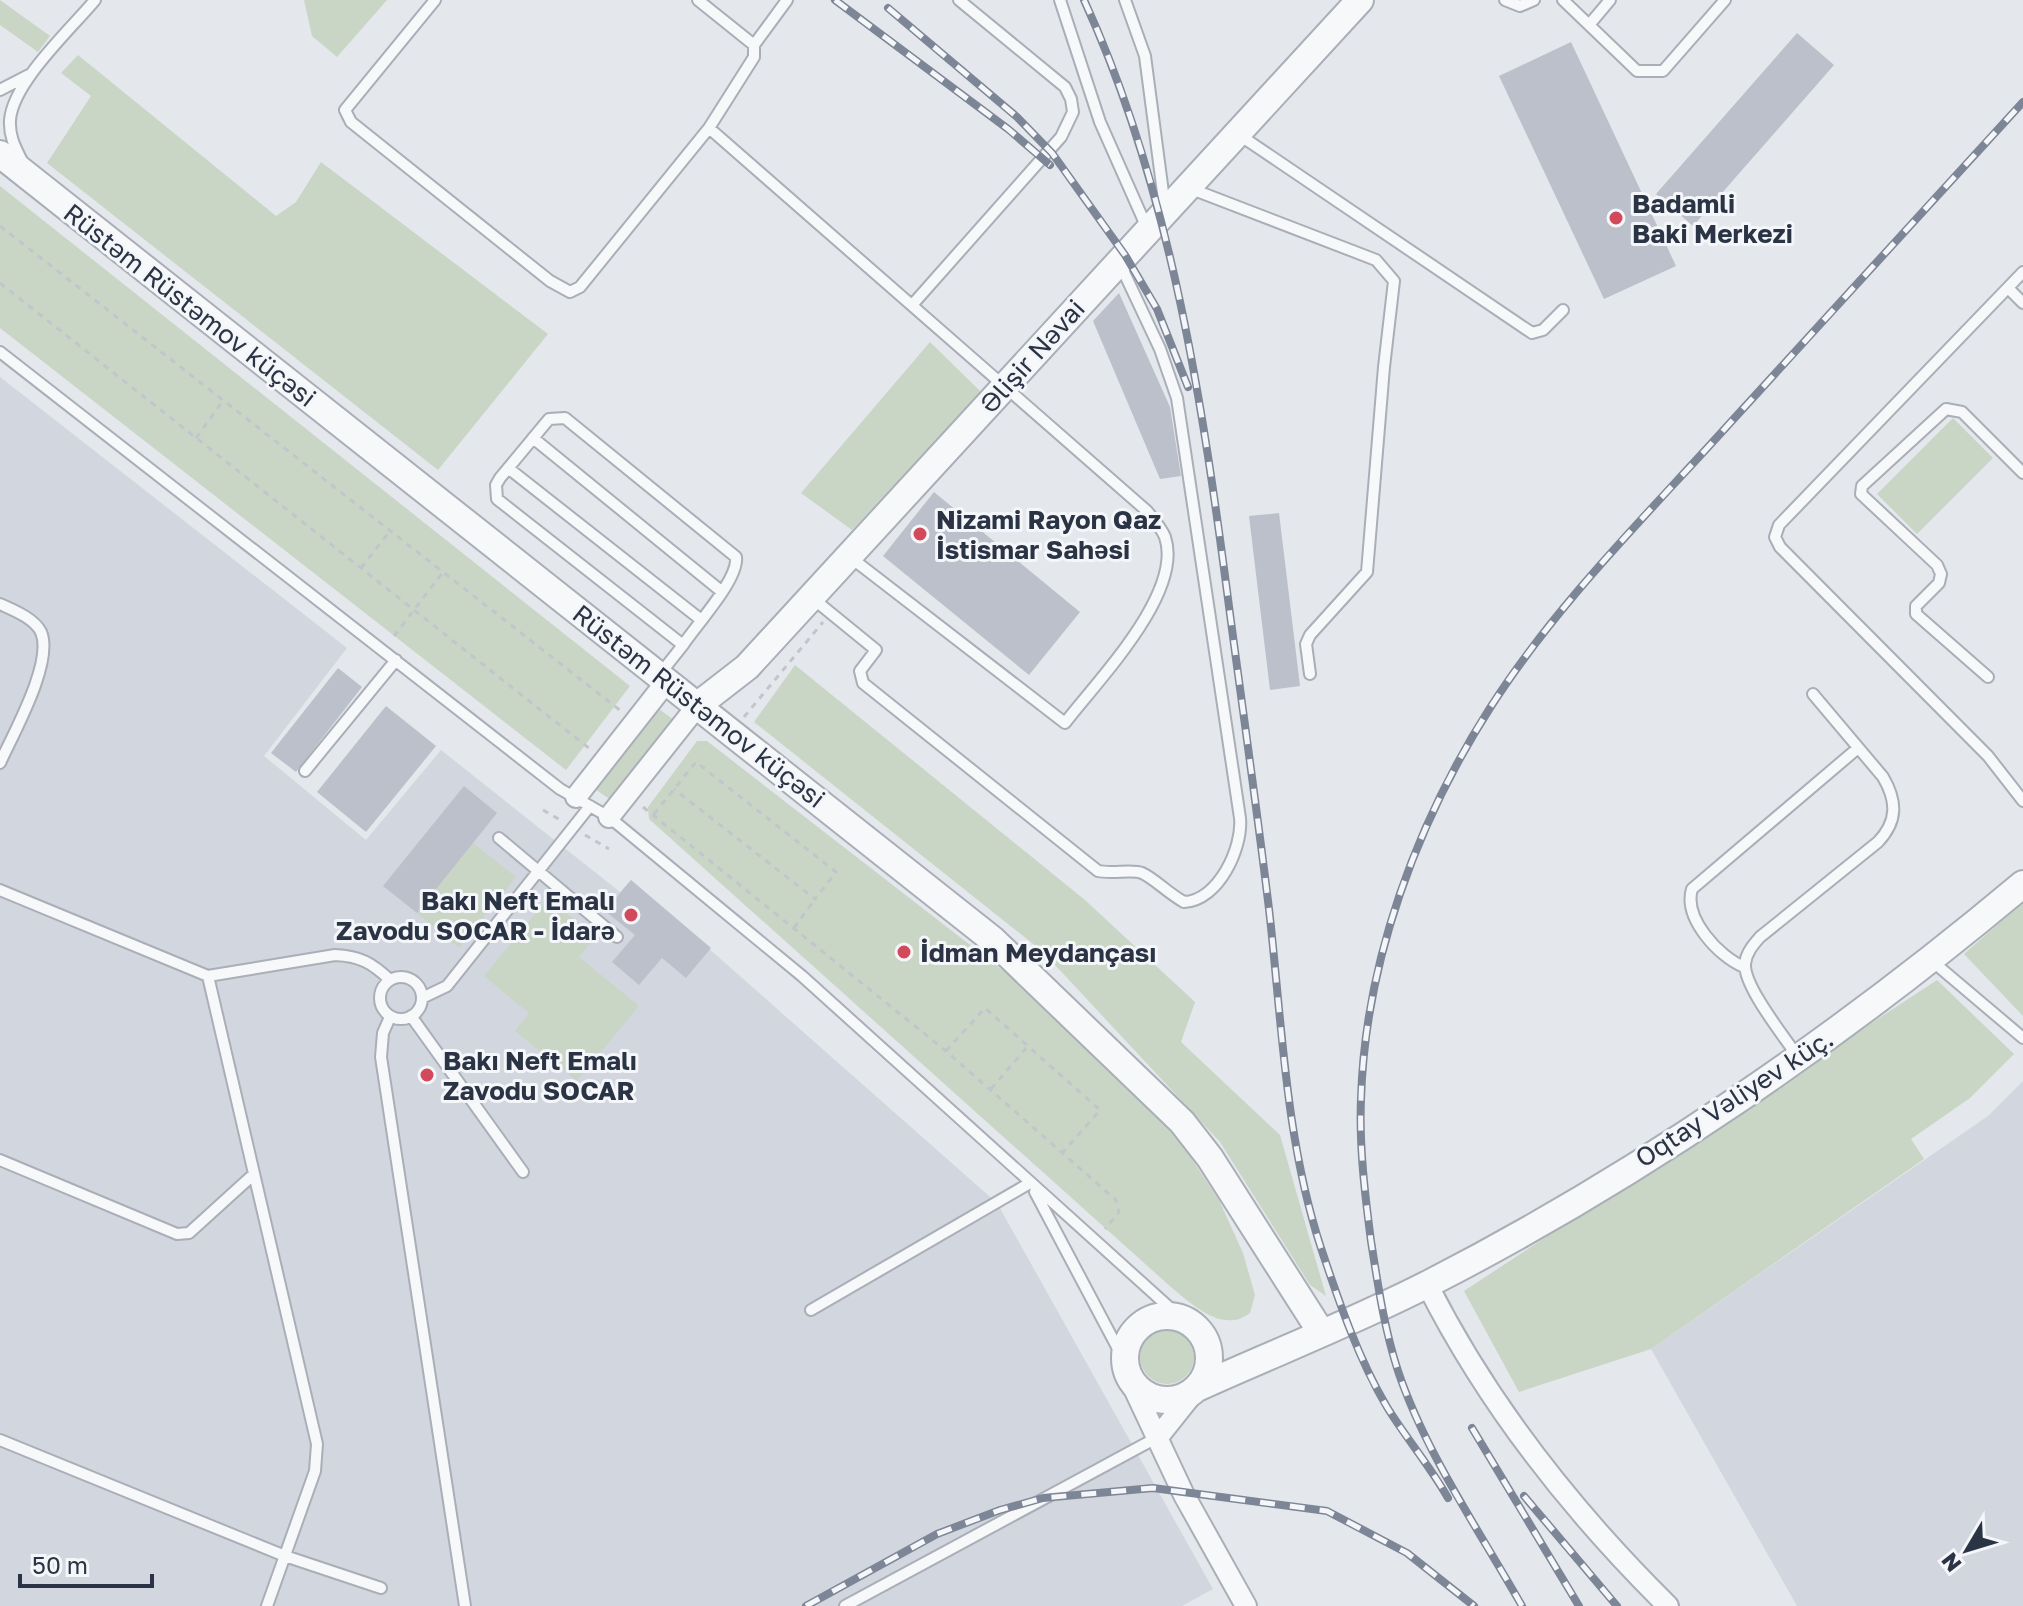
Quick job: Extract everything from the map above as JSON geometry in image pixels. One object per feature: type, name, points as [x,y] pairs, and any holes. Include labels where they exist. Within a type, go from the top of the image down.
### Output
[{"type":"street","name":"Əlişir Nəvai","points":[[698,705],[821,605],[849,555],[1360,0]]},
{"type":"street","name":"Rüstəm Rüstəmov küçəsi","points":[[0,154],[971,921],[1145,1082],[1196,1138],[1321,1332]]},
{"type":"street","points":[[583,801],[663,678]]},
{"type":"street","points":[[609,817],[698,705]]},
{"type":"street","name":"Oqtay Vəliyev küç.","points":[[1197,1388],[1427,1284],[1576,1200],[1798,1058],[1932,961],[2023,884]]},
{"type":"street","points":[[1427,1284],[1456,1343],[1519,1437],[1622,1559],[1668,1606]]},
{"type":"street","points":[[1158,1437],[1206,1374],[1209,1357],[1206,1341],[1196,1327],[1181,1318],[1164,1316],[1141,1325],[1126,1345],[1127,1370],[1184,1495],[1246,1606]]},
{"type":"street","points":[[1127,1370],[1139,1390],[1169,1401],[1184,1397],[1197,1388]]},
{"type":"lane","points":[[36,183],[12,141],[10,117],[34,72],[95,0]]},
{"type":"lane","points":[[435,0],[345,110],[351,122],[550,281],[570,292],[580,287],[709,128],[754,57],[754,45],[787,0]]},
{"type":"lane","points":[[698,0],[754,45]]},
{"type":"lane","points":[[913,304],[1044,159],[1069,125],[1073,112],[1065,87],[959,0]]},
{"type":"lane","points":[[1060,0],[1100,122],[1157,220]]},
{"type":"lane","points":[[1125,0],[1145,56],[1157,220]]},
{"type":"lane","points":[[1505,0],[1520,6],[1534,0]]},
{"type":"lane","points":[[1563,0],[1637,71],[1663,71],[1725,0]]},
{"type":"lane","points":[[1589,25],[1610,0]]},
{"type":"lane","points":[[0,90],[34,72]]},
{"type":"lane","points":[[709,128],[1147,511],[1165,538],[1163,581],[1143,621],[1065,723],[849,555]]},
{"type":"lane","points":[[1236,133],[1532,333],[1543,330],[1563,310]]},
{"type":"lane","points":[[1187,187],[1376,260],[1394,281],[1367,572],[1310,635],[1306,644],[1310,674]]},
{"type":"lane","points":[[821,605],[876,650],[860,671],[863,683],[1098,871],[1117,875],[1126,871],[1141,872],[1184,902],[1205,895],[1237,854],[1240,818],[1177,398],[1160,349],[1119,262]]},
{"type":"lane","points":[[2023,272],[1779,525],[1775,537],[1780,547],[1988,756],[2023,801]]},
{"type":"lane","points":[[2009,289],[2023,303]]},
{"type":"lane","points":[[0,352],[560,789],[609,817],[802,976],[1181,1318]]},
{"type":"lane","points":[[1988,677],[1916,614],[1916,606],[1939,583],[1941,574],[1937,565],[1861,494],[1862,486],[1946,409],[1952,408],[1962,412],[2023,473]]},
{"type":"lane","points":[[663,678],[737,565],[731,551],[565,418],[549,419],[496,485],[497,499],[683,645]]},
{"type":"lane","points":[[533,438],[721,591]]},
{"type":"lane","points":[[508,468],[700,619]]},
{"type":"lane","points":[[0,604],[20,613],[40,631],[44,650],[40,671],[0,763]]},
{"type":"lane","points":[[305,771],[396,660]]},
{"type":"lane","points":[[1798,1058],[1750,985],[1744,967],[1751,946],[1878,842],[1892,825],[1890,790],[1813,694]]},
{"type":"lane","points":[[1744,967],[1722,953],[1694,917],[1690,907],[1692,889],[1858,748]]},
{"type":"lane","points":[[411,1016],[422,998],[447,986],[538,872],[583,801]]},
{"type":"lane","points":[[499,838],[617,937]]},
{"type":"lane","points":[[0,890],[208,976],[335,955],[354,956],[371,962],[390,980],[411,980],[422,998]]},
{"type":"lane","points":[[1932,961],[2023,1038]]},
{"type":"lane","points":[[208,976],[317,1444],[315,1471],[267,1606]]},
{"type":"lane","points":[[390,980],[379,998],[390,1017]]},
{"type":"lane","points":[[390,1017],[411,1016]]},
{"type":"lane","points":[[411,1016],[523,1172]]},
{"type":"lane","points":[[390,1017],[383,1033],[381,1057],[465,1606]]},
{"type":"lane","points":[[0,1160],[177,1234],[189,1233],[254,1174]]},
{"type":"lane","points":[[811,1310],[1030,1183]]},
{"type":"lane","points":[[1030,1183],[1127,1370]]},
{"type":"lane","points":[[845,1606],[1158,1437]]},
{"type":"lane","points":[[0,1440],[285,1556],[381,1588]]},
{"type":"path","points":[[0,226],[621,711]]},
{"type":"path","points":[[0,283],[591,750]]},
{"type":"path","points":[[196,438],[223,401]]},
{"type":"path","points":[[361,568],[390,531]]},
{"type":"path","points":[[394,636],[443,572]]},
{"type":"path","points":[[750,722],[743,717],[821,605]]},
{"type":"path","points":[[654,814],[696,762],[836,872],[794,928]]},
{"type":"path","points":[[674,789],[815,899]]},
{"type":"path","points":[[650,797],[642,808],[654,814],[946,1051],[1120,1207],[1094,1241]]},
{"type":"path","points":[[946,1051],[985,1008],[1100,1110],[1062,1153]]},
{"type":"path","points":[[991,1090],[1028,1046]]},
{"type":"shaded area","name":"Bakı Neft Emalı Zavodu SOCAR","points":[[0,377],[347,648],[264,756],[366,840],[441,750],[620,892],[631,880],[997,1203],[1213,1589],[1182,1606],[0,1606]]},
{"type":"shaded area","points":[[2023,1081],[2023,1606],[1797,1606],[1651,1349],[1988,1116]]},
{"type":"green space","points":[[0,0],[50,36],[38,52],[0,25]]},
{"type":"green space","points":[[304,0],[387,0],[337,57],[312,36]]},
{"type":"green space","points":[[78,55],[276,216],[296,202],[321,162],[548,334],[438,470],[47,163],[91,96],[61,73]]},
{"type":"green space","points":[[0,186],[630,686],[566,770],[0,328]]},
{"type":"green space","points":[[930,342],[981,392],[852,530],[801,493]]},
{"type":"green space","points":[[1953,418],[1993,458],[1917,534],[1877,494]]},
{"type":"green space","points":[[795,665],[1085,900],[1195,1002],[1181,1042],[1280,1135],[1326,1296],[1310,1285],[1220,1142],[1042,951],[754,722]]},
{"type":"green space","points":[[655,706],[675,721],[611,800],[592,787]]},
{"type":"green space","points":[[697,741],[707,741],[1005,972],[1174,1132],[1219,1200],[1243,1253],[1255,1295],[1250,1313],[1240,1319],[1219,1319],[1180,1295],[649,819],[648,807]]},
{"type":"green space","points":[[473,843],[516,877],[459,948],[417,913]]},
{"type":"green space","points":[[548,898],[595,937],[579,957],[639,1006],[577,1081],[515,1031],[529,1013],[484,976]]},
{"type":"green space","points":[[2023,902],[2023,1016],[1964,954]]},
{"type":"green space","points":[[1937,980],[2014,1054],[1970,1098],[1911,1139],[1924,1159],[1651,1349],[1519,1392],[1464,1291]]},
{"type":"green space","points":[[1167,1330],[1186,1338],[1194,1357],[1186,1376],[1167,1384],[1148,1376],[1140,1357],[1148,1338]]},
{"type":"building","points":[[1797,33],[1834,65],[1693,226],[1656,194]]},
{"type":"building","points":[[1571,42],[1676,266],[1604,299],[1499,76]]},
{"type":"building","points":[[1119,293],[1170,407],[1181,476],[1160,479],[1093,321]]},
{"type":"building","points":[[934,492],[1080,612],[1029,675],[883,556]]},
{"type":"building","points":[[1279,513],[1300,686],[1270,690],[1249,516]]},
{"type":"building","points":[[338,668],[362,687],[296,772],[271,753]]},
{"type":"building","points":[[386,706],[436,746],[366,832],[317,792]]},
{"type":"building","points":[[464,786],[497,813],[417,913],[383,886]]},
{"type":"building","points":[[631,880],[711,948],[686,978],[662,958],[639,985],[612,962],[635,935],[605,911]]},
{"type":"railway","points":[[835,0],[1008,129],[1050,165]]},
{"type":"railway","points":[[1084,0],[1140,148],[1162,224],[1195,379],[1220,536],[1260,835],[1286,1080],[1309,1206],[1335,1289],[1367,1369],[1387,1407],[1448,1498]]},
{"type":"railway","points":[[888,8],[1017,117],[1052,153],[1125,255],[1157,309],[1188,387]]},
{"type":"railway","points":[[1522,1606],[1423,1432],[1398,1371],[1379,1290],[1365,1188],[1361,1099],[1373,996],[1384,945],[1400,895],[1418,846],[1464,752],[1490,708],[1544,632],[1635,526],[2023,102]]},
{"type":"railway","points":[[1472,1428],[1579,1606]]},
{"type":"railway","points":[[806,1606],[937,1534],[1000,1510],[1043,1498],[1153,1488],[1327,1511],[1407,1553],[1474,1606]]},
{"type":"railway","points":[[1524,1496],[1617,1606]]},
{"type":"place","name":"Badamli Baki Merkezi","points":[[1616,218]]},
{"type":"place","name":"Nizami Rayon Qaz İstismar Sahəsi","points":[[920,534]]},
{"type":"place","name":"Bakı Neft Emalı Zavodu SOCAR - İdarə","points":[[631,915]]},
{"type":"place","name":"İdman Meydançası","points":[[904,952]]},
{"type":"place","name":"Bakı Neft Emalı Zavodu SOCAR","points":[[427,1075]]}]
